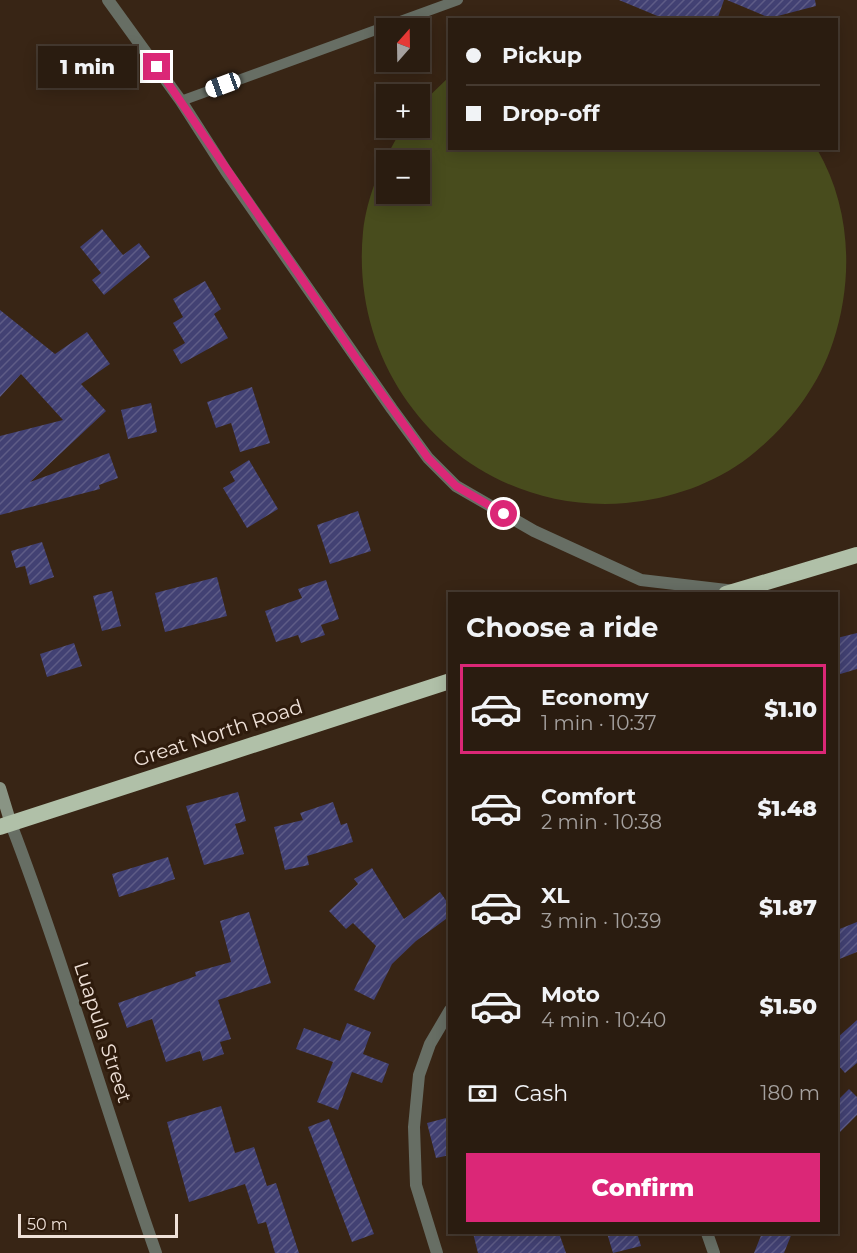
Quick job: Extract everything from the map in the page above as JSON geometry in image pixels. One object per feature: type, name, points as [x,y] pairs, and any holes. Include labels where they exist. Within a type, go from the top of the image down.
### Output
[{"type":"highway","points":[[733,592],[857,555]]},
{"type":"highway","name":"Great North Road","points":[[5,826],[448,682]]},
{"type":"main road","points":[[0,788],[5,826]]},
{"type":"street","points":[[108,0],[181,100],[356,358],[428,458],[456,486],[534,531],[641,580],[723,592]]},
{"type":"street","name":"Luapula Street","points":[[5,826],[46,916],[88,1053],[156,1253]]},
{"type":"street","points":[[437,1253],[416,1185],[414,1127],[419,1076],[430,1044],[448,1013]]},
{"type":"street","points":[[707,1234],[714,1253]]},
{"type":"lane","points":[[181,100],[458,0]]},
{"type":"green space","points":[[448,78],[448,150],[818,150],[837,195],[846,244],[846,269],[840,318],[827,359],[819,375],[800,406],[763,445],[735,467],[691,489],[659,498],[626,503],[570,501],[517,488],[471,463],[431,430],[399,388],[376,341],[364,288],[363,232],[372,191],[376,182],[376,204],[430,204],[430,150],[390,150],[397,138],[430,138],[430,95]]},
{"type":"building","points":[[619,0],[724,0],[718,18],[662,18]]},
{"type":"building","points":[[727,0],[815,0],[816,6],[770,18]]},
{"type":"building","points":[[102,229],[123,255],[139,243],[150,257],[104,295],[92,280],[101,273],[80,247]]},
{"type":"building","points":[[205,281],[221,309],[214,314],[228,338],[181,364],[173,350],[185,343],[173,323],[183,317],[173,299]]},
{"type":"building","points":[[0,310],[55,354],[87,332],[110,364],[81,384],[106,411],[30,482],[109,453],[118,478],[99,485],[100,489],[0,515],[0,436],[63,420],[21,374],[0,397]]},
{"type":"building","points":[[252,387],[270,443],[240,452],[231,423],[216,428],[207,402]]},
{"type":"building","points":[[151,403],[157,432],[128,439],[121,410]]},
{"type":"building","points":[[249,460],[278,509],[247,528],[223,488],[235,481],[230,472]]},
{"type":"building","points":[[358,511],[371,551],[330,564],[317,525]]},
{"type":"building","points":[[42,542],[54,577],[30,585],[25,566],[16,568],[11,551]]},
{"type":"building","points":[[217,577],[227,616],[165,632],[155,593]]},
{"type":"building","points":[[326,580],[339,619],[321,625],[325,635],[301,643],[298,635],[276,642],[265,611],[302,598],[298,589]]},
{"type":"building","points":[[112,591],[121,626],[102,631],[93,596]]},
{"type":"building","points":[[857,633],[857,669],[838,675],[838,638]]},
{"type":"building","points":[[74,643],[82,666],[47,677],[40,654]]},
{"type":"building","points":[[238,792],[246,821],[235,824],[244,854],[204,865],[186,806]]},
{"type":"building","points":[[333,802],[341,825],[347,823],[353,842],[307,856],[309,865],[285,870],[274,827],[303,820],[300,813]]},
{"type":"building","points":[[168,857],[175,879],[119,897],[112,874]]},
{"type":"building","points":[[372,868],[404,919],[440,892],[448,903],[448,917],[416,941],[392,964],[374,1000],[354,990],[376,946],[353,923],[346,929],[329,911],[358,884],[354,879]]},
{"type":"building","points":[[249,912],[271,983],[218,1000],[231,1039],[220,1042],[224,1054],[203,1061],[200,1051],[166,1062],[152,1019],[127,1028],[118,1003],[196,976],[195,972],[231,962],[220,921]]},
{"type":"building","points":[[857,922],[857,952],[838,960],[838,930]]},
{"type":"building","points":[[857,1020],[857,1063],[845,1073],[838,1065],[838,1037]]},
{"type":"building","points":[[347,1023],[371,1032],[363,1054],[389,1064],[382,1083],[352,1072],[338,1110],[317,1102],[333,1062],[296,1049],[304,1028],[340,1041]]},
{"type":"building","points":[[849,1089],[857,1097],[857,1115],[838,1134],[838,1100]]},
{"type":"building","points":[[221,1106],[235,1153],[254,1147],[267,1186],[276,1183],[299,1253],[275,1253],[266,1222],[258,1224],[245,1184],[189,1202],[167,1122]]},
{"type":"building","points":[[448,1118],[448,1155],[436,1158],[427,1123]]},
{"type":"building","points":[[329,1119],[374,1234],[352,1242],[308,1127]]},
{"type":"building","points":[[473,1234],[559,1234],[566,1253],[478,1253]]},
{"type":"building","points":[[607,1234],[637,1234],[641,1246],[613,1253]]},
{"type":"building","points":[[762,1234],[792,1234],[784,1253],[754,1253]]},
{"type":"route","points":[[157,67],[226,171],[428,458],[456,486],[504,514]]}]
